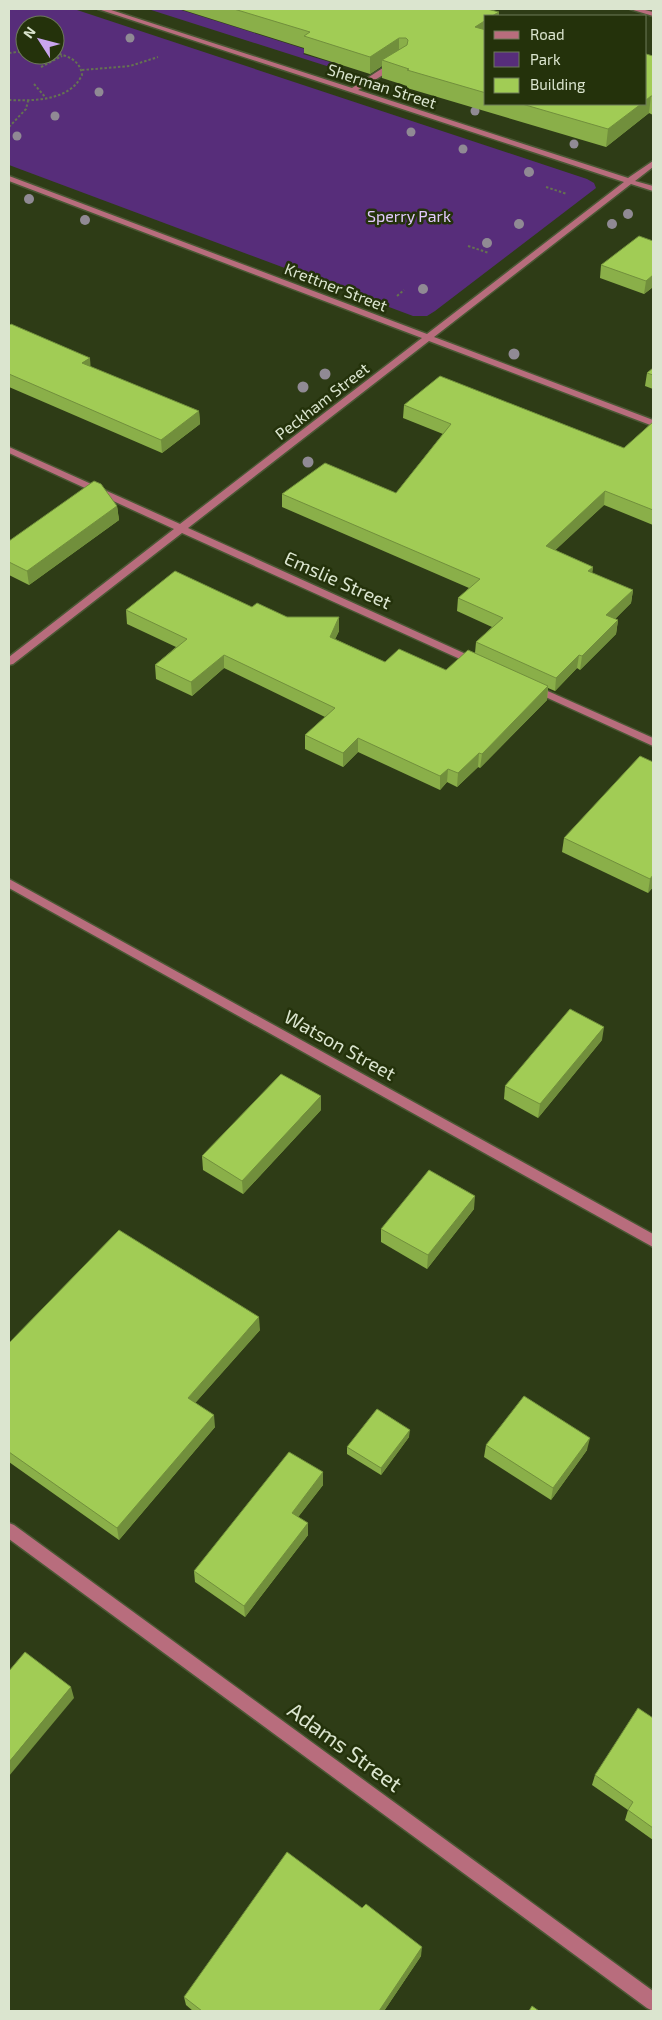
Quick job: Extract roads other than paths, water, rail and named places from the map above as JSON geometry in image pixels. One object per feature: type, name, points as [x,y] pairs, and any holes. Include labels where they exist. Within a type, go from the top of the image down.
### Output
[{"type":"street","name":"Sherman Street","points":[[102,9],[653,189]]},
{"type":"street","points":[[634,9],[653,14]]},
{"type":"street","points":[[352,91],[403,59]]},
{"type":"street","name":"Peckham Street","points":[[9,662],[653,163]]},
{"type":"street","name":"Krettner Street","points":[[9,178],[653,423]]},
{"type":"street","name":"Emslie Street","points":[[9,450],[488,668]]},
{"type":"street","points":[[523,683],[653,742]]},
{"type":"street","name":"Watson Street","points":[[9,882],[653,1241]]},
{"type":"street","name":"Adams Street","points":[[9,1530],[653,2002]]},
{"type":"park label","name":"Sperry Park","points":[[409,216]]}]
